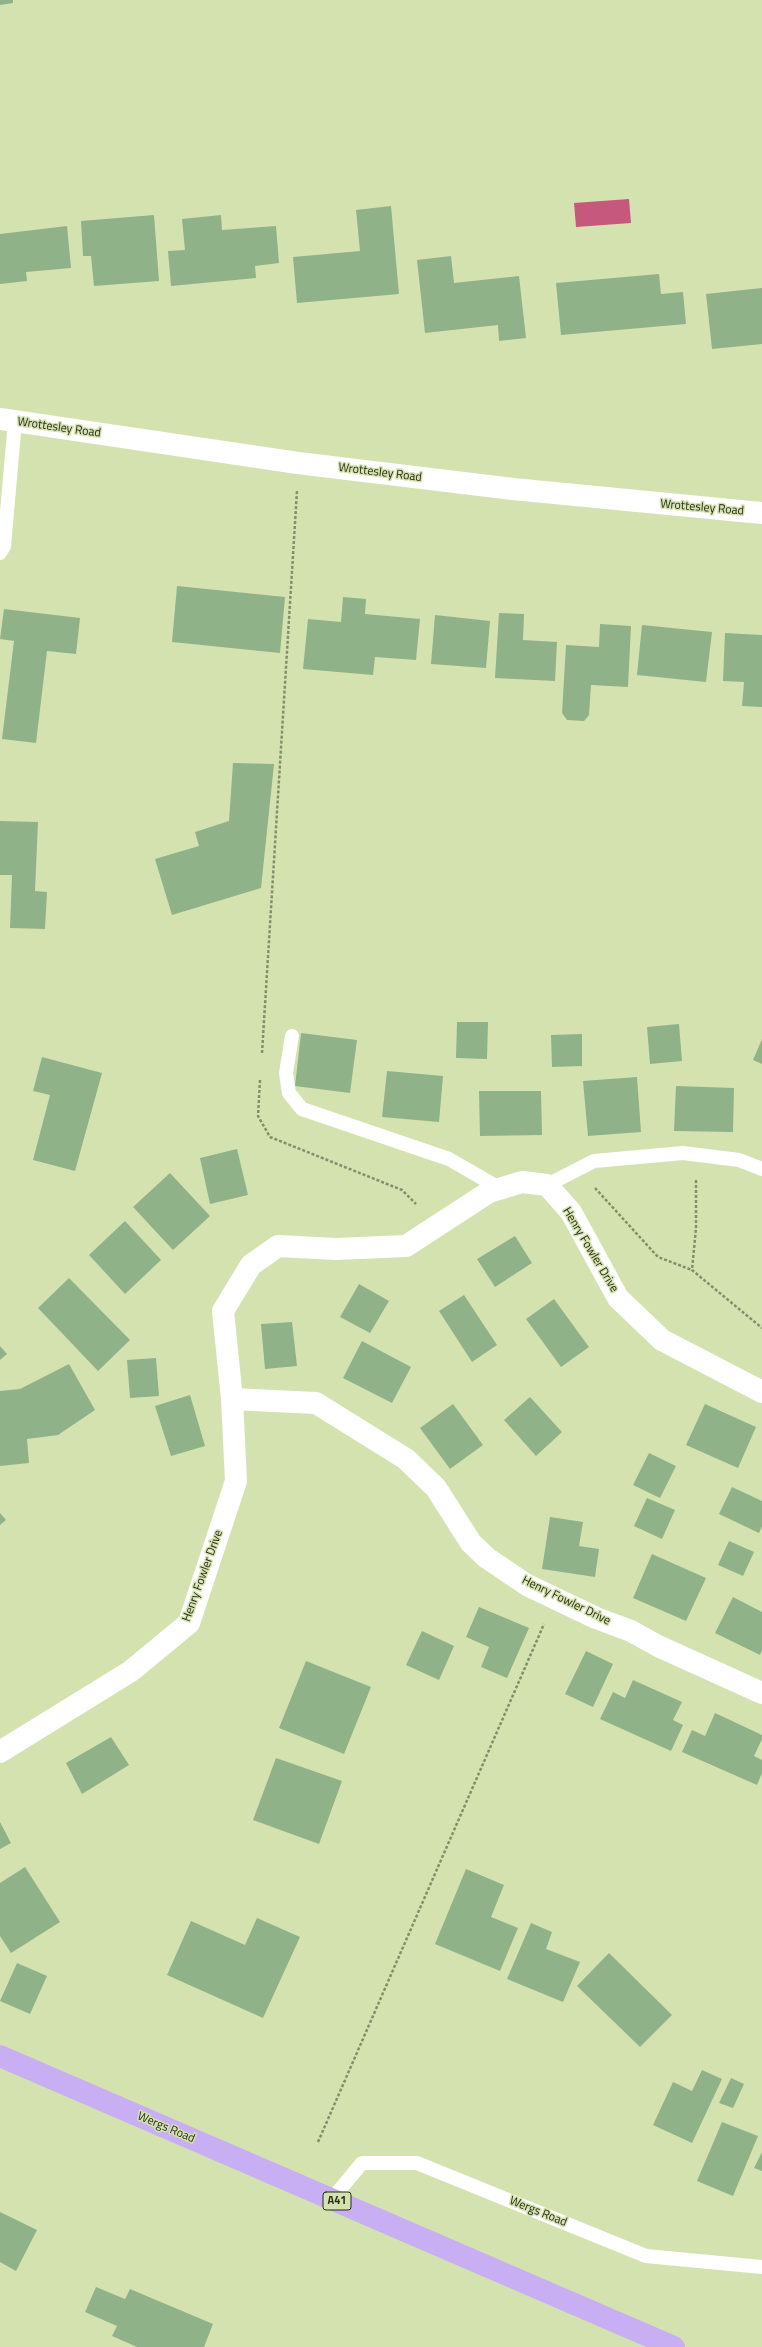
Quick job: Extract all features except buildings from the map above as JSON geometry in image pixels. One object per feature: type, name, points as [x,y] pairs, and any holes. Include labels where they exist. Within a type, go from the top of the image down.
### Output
[{"type":"highway","name":"Wergs Road","points":[[0,2056],[674,2347]]},
{"type":"street","name":"Wrottesley Road","points":[[7,420],[298,463],[513,489],[762,513]]},
{"type":"street","name":"Henry Fowler Drive","points":[[0,1752],[131,1671],[189,1623],[236,1481],[232,1399],[223,1311],[251,1265],[278,1246],[336,1249],[406,1246],[489,1192],[522,1182],[547,1185],[570,1212],[618,1298],[662,1340],[762,1392]]},
{"type":"street","name":"Henry Fowler Drive","points":[[232,1399],[316,1403],[406,1459],[436,1488],[471,1543],[487,1558],[527,1584],[555,1598],[632,1631],[658,1646],[762,1693]]},
{"type":"lane","points":[[0,553],[4,546],[7,420]]},
{"type":"lane","points":[[292,1036],[286,1074],[289,1093],[302,1109],[449,1159],[501,1189]]},
{"type":"lane","points":[[547,1185],[594,1161],[683,1154],[739,1160],[762,1169]]},
{"type":"lane","name":"Wergs Road","points":[[332,2199],[362,2163],[417,2163],[646,2256],[762,2267]]},
{"type":"path","points":[[261,1061],[298,463]]},
{"type":"path","points":[[260,1076],[258,1116],[270,1137],[402,1190],[438,1225]]},
{"type":"path","points":[[692,1270],[696,1228],[696,1155]]},
{"type":"path","points":[[577,1170],[658,1257],[692,1270],[762,1328]]},
{"type":"path","points":[[318,2142],[345,2075],[555,1598]]},
{"type":"shaded area","points":[[629,199],[631,223],[576,227],[574,203]]}]
